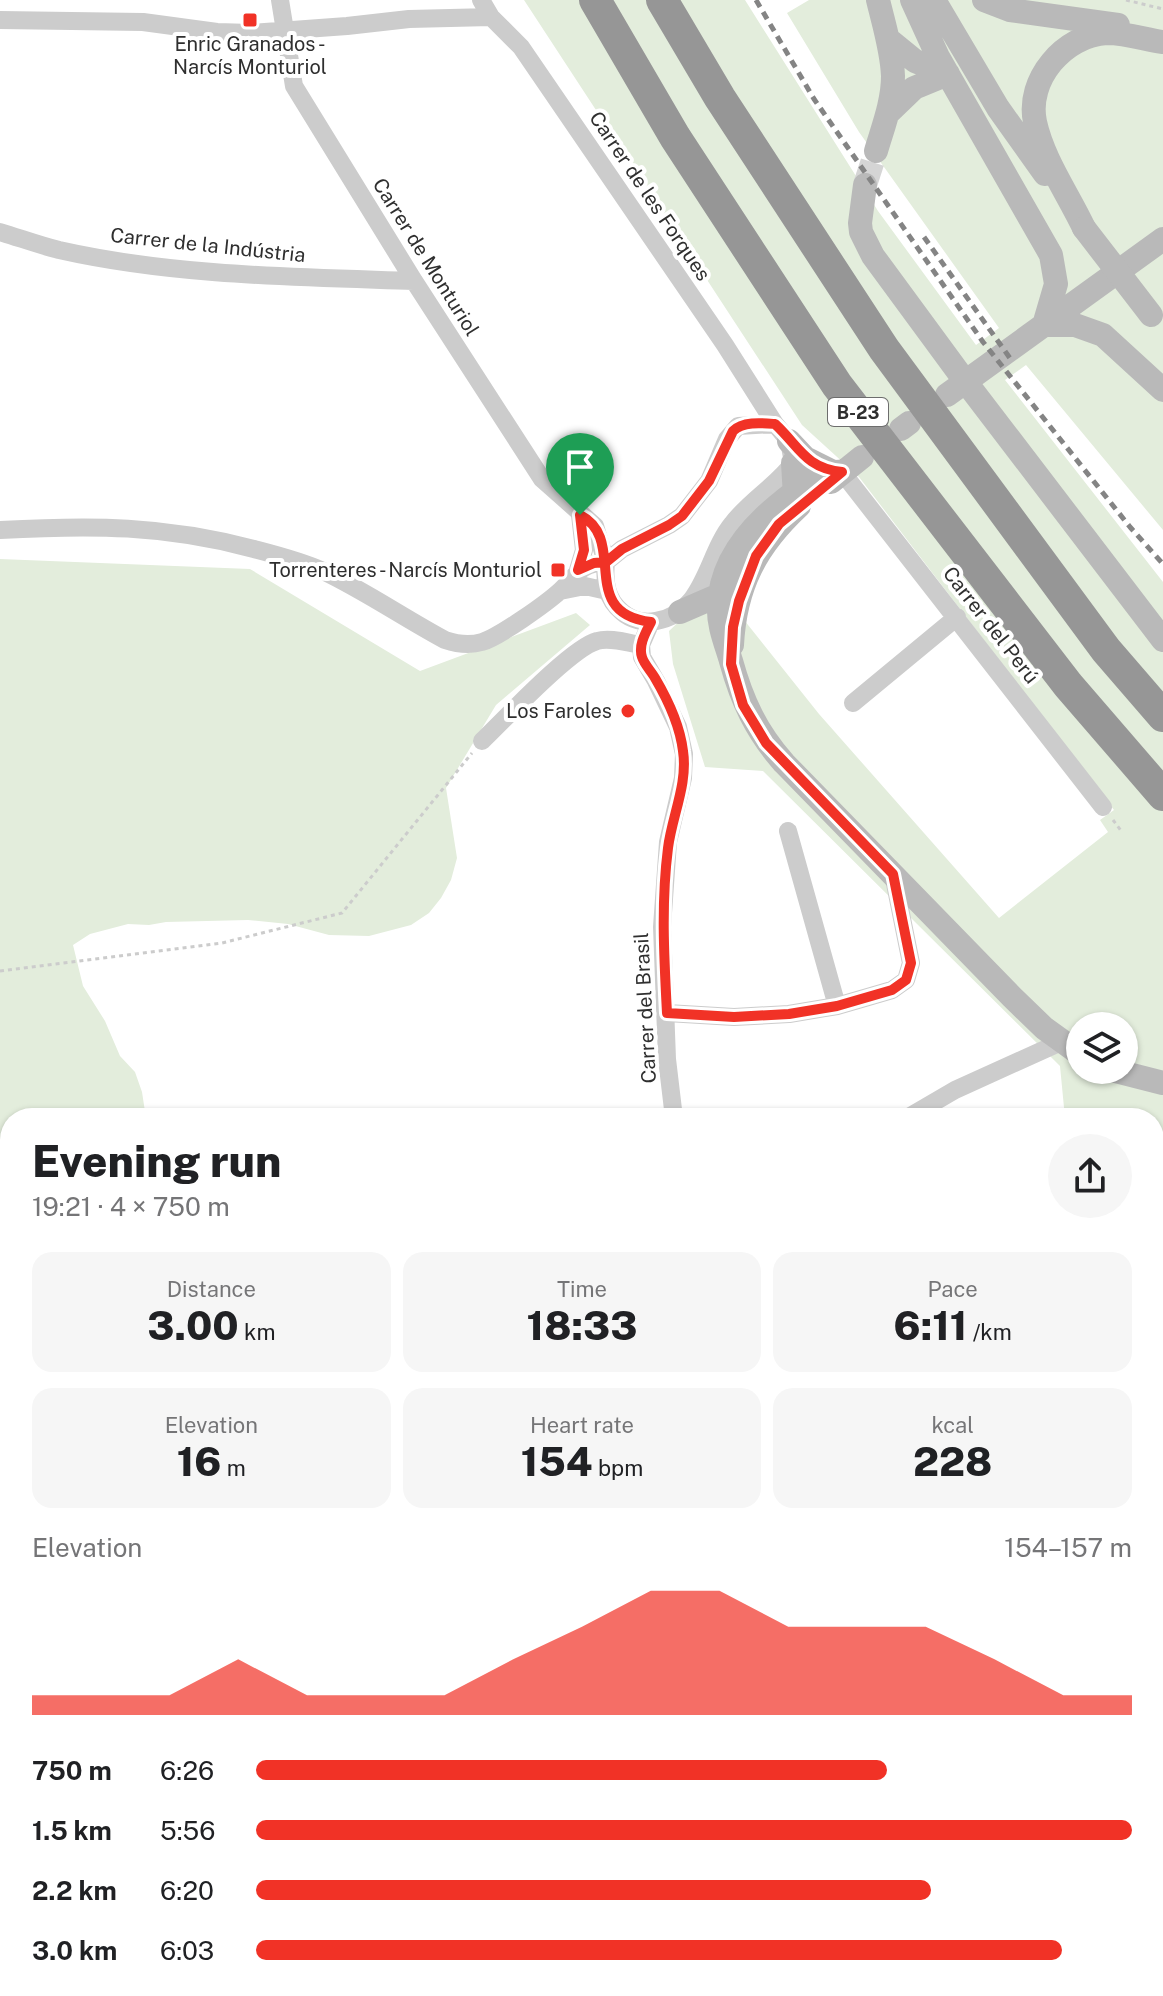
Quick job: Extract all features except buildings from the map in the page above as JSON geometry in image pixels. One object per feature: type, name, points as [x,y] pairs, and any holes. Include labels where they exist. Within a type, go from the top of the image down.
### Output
[{"type":"highway","name":"B-23","points":[[595,0],[675,137],[837,385],[1068,685],[1163,795]]},
{"type":"highway","name":"B-23","points":[[662,0],[720,98],[884,349],[1106,650],[1163,716]]},
{"type":"street","name":"Carrer de Monturiol","points":[[280,0],[294,86],[414,281],[542,479],[595,526],[606,562]]},
{"type":"street","name":"Carrer de les Forques","points":[[481,0],[491,17],[521,47],[716,332],[786,443]]},
{"type":"street","points":[[876,151],[888,113],[893,76],[878,0]]},
{"type":"street","points":[[912,0],[948,74],[1051,255],[1056,284],[1044,325]]},
{"type":"street","points":[[934,0],[998,108],[1084,228],[1157,322]]},
{"type":"street","points":[[984,0],[1010,10],[1122,25],[1147,33],[1162,43]]},
{"type":"street","points":[[0,20],[143,22],[217,32],[286,31],[409,19],[491,17]]},
{"type":"street","points":[[1084,228],[1040,138],[1035,121],[1036,88],[1048,67],[1077,41],[1107,33],[1162,43]]},
{"type":"street","points":[[888,39],[915,61],[948,74]]},
{"type":"street","points":[[888,113],[914,88],[948,74]]},
{"type":"street","points":[[865,185],[860,223],[864,240],[956,388],[1163,640]]},
{"type":"street","name":"Carrer de la Indústria","points":[[0,232],[59,250],[162,266],[414,281]]},
{"type":"street","points":[[956,388],[1163,239]]},
{"type":"street","points":[[1044,325],[1075,325],[1103,335],[1163,390]]},
{"type":"street","points":[[578,570],[606,562],[622,549],[682,516],[709,481],[727,439],[738,426],[764,423],[805,458],[836,471]]},
{"type":"street","points":[[764,543],[764,534],[793,501],[786,443]]},
{"type":"street","points":[[680,612],[700,590],[718,545],[786,443]]},
{"type":"street","points":[[862,457],[794,492],[766,514],[739,545],[720,595],[721,627],[743,705],[766,743],[1012,997],[1066,1044]]},
{"type":"street","points":[[731,664],[733,627],[744,581],[764,543],[836,471]]},
{"type":"street","name":"Carrer del Perú","points":[[836,471],[957,617],[1103,807]]},
{"type":"street","points":[[0,530],[122,527],[174,532],[231,543],[321,570],[456,644],[480,643],[491,638],[560,591],[578,570],[584,550],[580,515]]},
{"type":"street","points":[[606,562],[604,577],[607,591],[622,613],[651,622],[720,595],[744,581]]},
{"type":"street","points":[[560,591],[585,586],[607,591]]},
{"type":"street","points":[[680,612],[706,618],[721,627]]},
{"type":"street","points":[[853,703],[957,617]]},
{"type":"street","points":[[482,741],[550,675],[589,645],[598,640],[607,640],[641,645],[651,622]]},
{"type":"street","name":"Carrer del Brasil","points":[[641,645],[642,657],[678,727],[684,754],[683,778],[668,842],[662,927],[667,1059],[673,1108]]},
{"type":"street","points":[[788,831],[837,1006]]},
{"type":"street","points":[[667,1013],[734,1017],[789,1014],[837,1006],[892,990],[906,980],[911,963],[893,874]]},
{"type":"street","points":[[924,1108],[955,1090],[1066,1050]]},
{"type":"street","points":[[1138,1077],[1163,1083]]},
{"type":"path","points":[[1126,0],[1163,9]]},
{"type":"path","points":[[0,971],[222,943],[342,913],[482,741]]},
{"type":"path","points":[[1118,826],[1122,832]]},
{"type":"green space","points":[[524,0],[745,0],[878,211],[976,345],[999,328],[859,132],[787,13],[809,0],[1163,0],[1163,530],[1026,365],[1005,380],[1163,582],[1163,1108],[1064,1108],[1060,1066],[763,771],[705,767],[673,664],[669,631],[717,586],[819,714],[999,918],[1108,832],[1100,820],[1114,810],[859,477],[802,425]]},
{"type":"green space","points":[[0,559],[250,569],[420,671],[576,613],[590,625],[496,705],[446,788],[457,858],[451,880],[429,913],[411,925],[369,936],[329,935],[288,924],[248,920],[128,924],[90,934],[73,945],[83,986],[105,1021],[120,1056],[135,1072],[144,1108],[0,1108]]},
{"type":"tunnel","points":[[865,185],[876,151]]},
{"type":"railway","points":[[756,0],[814,99],[983,342],[1163,564]]},
{"type":"railway","points":[[924,237],[1012,361]]},
{"type":"place","name":"Enric Granados - Narcís Monturiol","points":[[250,20]]},
{"type":"place","name":"Torrenteres - Narcís Monturiol","points":[[558,570]]},
{"type":"place","name":"Los Faroles","points":[[628,711]]},
{"type":"route","points":[[580,515],[584,550],[578,570],[606,562],[622,549],[682,516],[709,481],[727,439],[738,426],[748,424],[775,424],[805,458],[831,471],[842,472],[779,524],[756,556],[739,601],[733,627],[731,664],[743,705],[766,743],[893,874],[911,963],[906,980],[892,990],[837,1006],[789,1014],[734,1017],[667,1013],[662,927],[664,882],[668,842],[683,778],[684,754],[678,727],[642,657],[641,645],[651,622],[622,613],[612,601],[604,577],[606,562],[601,541],[595,526],[580,515]]}]
